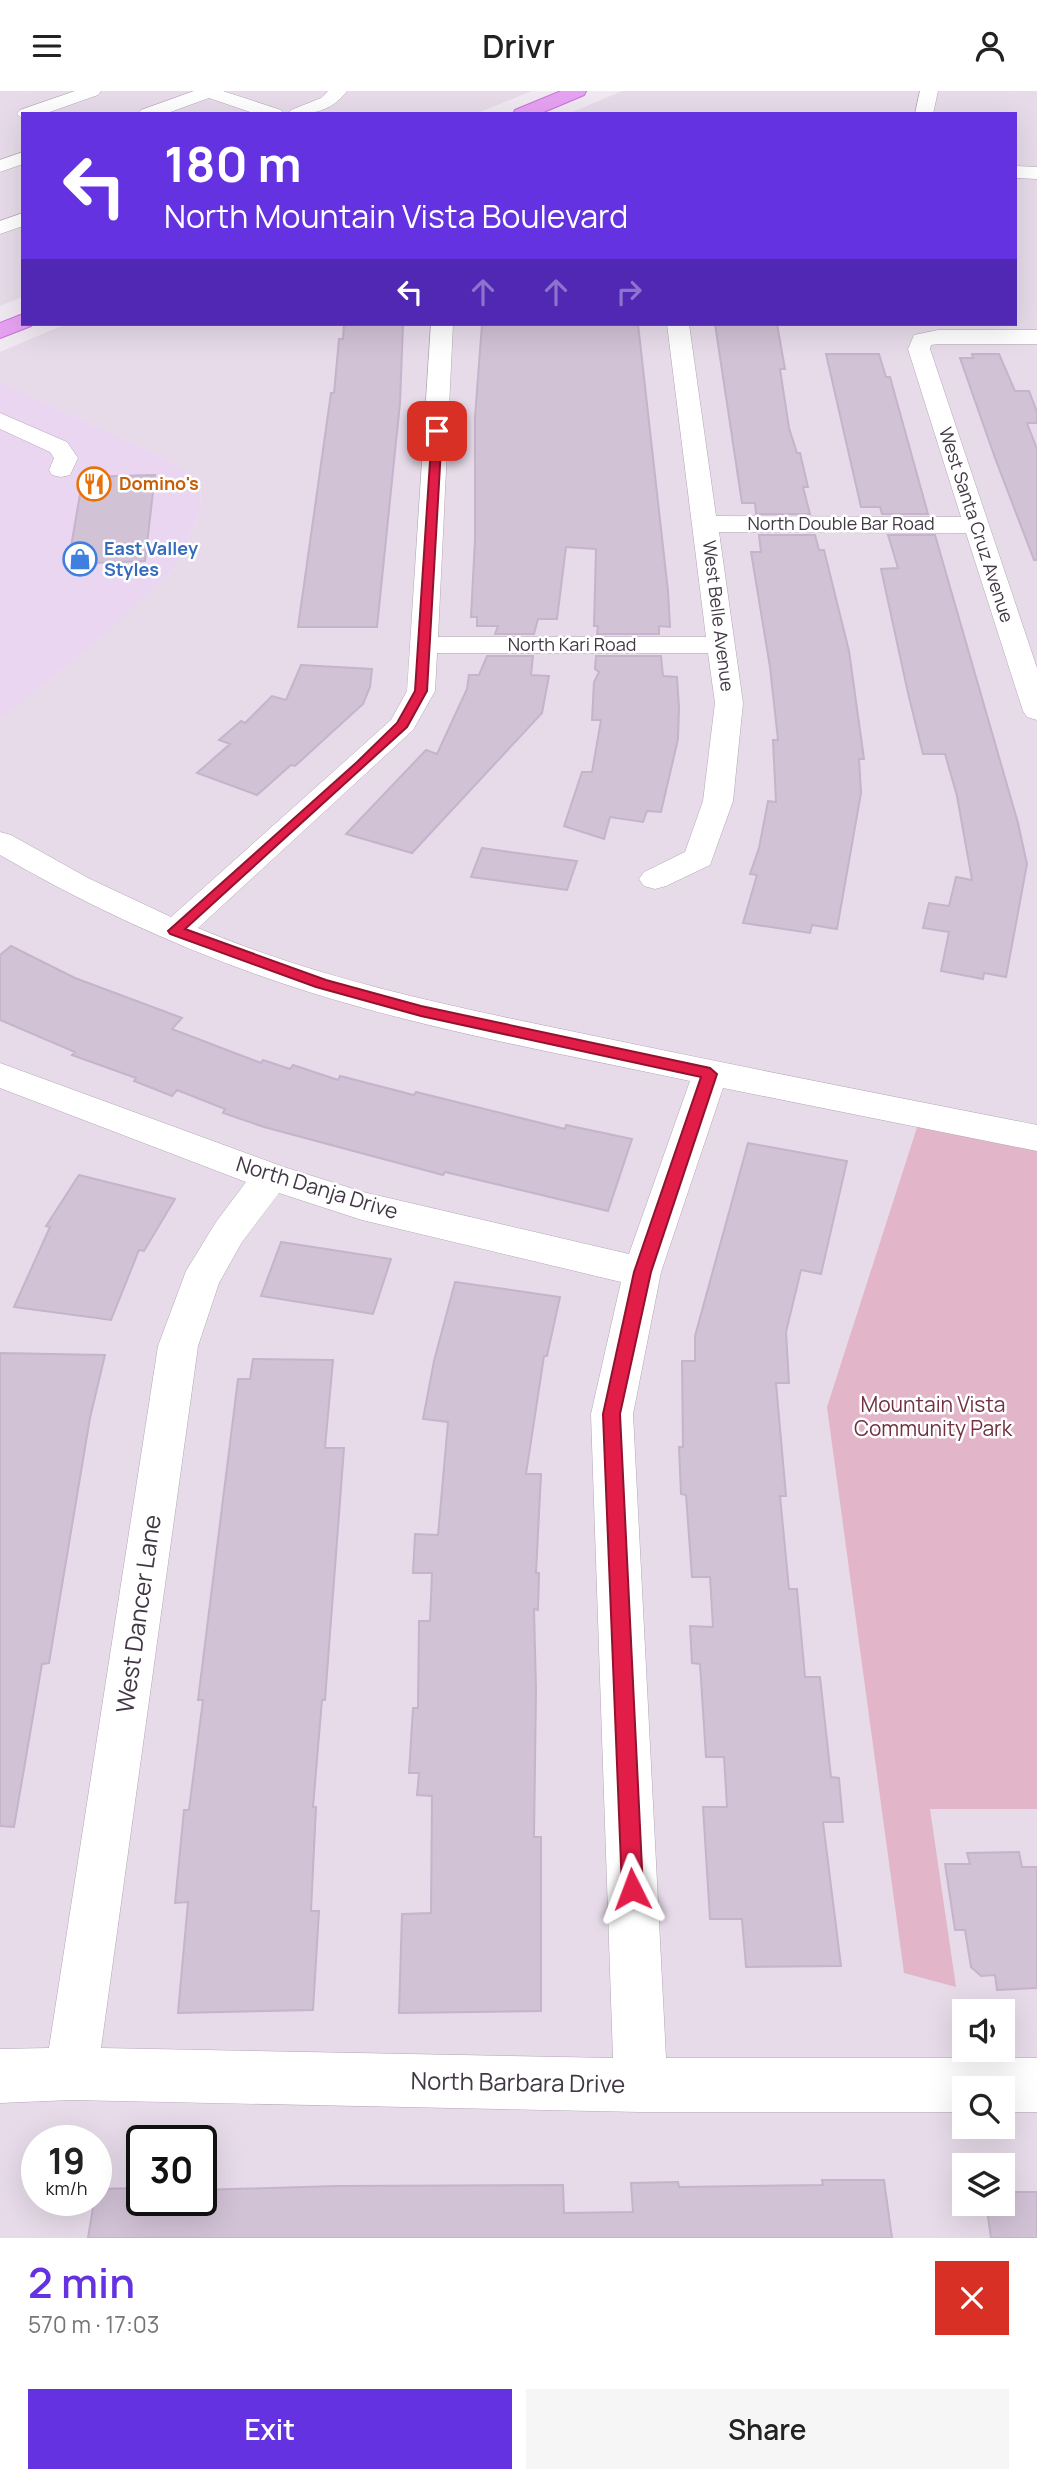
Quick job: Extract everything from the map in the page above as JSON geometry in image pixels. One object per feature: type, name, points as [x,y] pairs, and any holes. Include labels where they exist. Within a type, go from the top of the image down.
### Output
[{"type":"main road","points":[[527,112],[577,91]]},
{"type":"main road","points":[[0,331],[21,322]]},
{"type":"street","points":[[32,112],[92,91]]},
{"type":"street","points":[[152,112],[207,91],[269,112]]},
{"type":"street","points":[[302,112],[327,102],[338,91]]},
{"type":"street","points":[[924,112],[929,91]]},
{"type":"street","points":[[0,166],[21,159]]},
{"type":"street","points":[[1017,171],[1037,173]]},
{"type":"street","points":[[0,228],[21,220]]},
{"type":"street","points":[[175,931],[403,725],[421,691],[426,645],[442,326]]},
{"type":"street","name":"West Belle Avenue","points":[[655,879],[699,858],[718,801],[729,703],[719,645],[706,524],[678,326]]},
{"type":"street","name":"West Santa Cruz Avenue","points":[[1037,337],[939,337],[922,340],[919,349],[1037,711]]},
{"type":"street","points":[[0,420],[59,447],[66,458],[61,471]]},
{"type":"street","name":"North Double Bar Road","points":[[706,524],[976,525]]},
{"type":"street","name":"North Kari Road","points":[[426,645],[719,645]]},
{"type":"street","points":[[0,842],[55,875],[175,931],[321,984],[421,1011],[710,1074],[1037,1137]]},
{"type":"street","points":[[641,2085],[611,1414],[642,1272],[710,1074]]},
{"type":"street","name":"North Danja Drive","points":[[0,1075],[271,1177],[362,1206],[642,1272]]},
{"type":"street","name":"West Dancer Lane","points":[[71,2074],[178,1346],[200,1282],[229,1232],[271,1177]]},
{"type":"street","name":"North Barbara Drive","points":[[0,2076],[71,2074],[641,2085],[1037,2085]]},
{"type":"shaded area","points":[[0,91],[532,91],[480,112],[21,112],[21,298],[0,306]]},
{"type":"shaded area","points":[[622,91],[1037,91],[1037,2238],[0,2238],[0,720],[105,635],[174,569],[201,510],[200,479],[163,457],[0,382],[0,352],[61,326],[1017,326],[1017,112],[573,112]]},
{"type":"shaded area","points":[[0,382],[163,457],[200,479],[201,510],[174,569],[105,635],[0,720]]},
{"type":"green space","name":"Mountain Vista Community Park","points":[[921,1115],[1037,1138],[1037,1809],[930,1809],[956,1987],[904,1973],[827,1407]]},
{"type":"building","points":[[344,326],[403,326],[400,403],[377,627],[298,627],[331,393],[334,393],[339,339],[343,339]]},
{"type":"building","points":[[482,326],[638,326],[670,627],[659,626],[659,634],[597,634],[598,626],[594,626],[596,549],[566,547],[557,619],[538,619],[534,634],[495,634],[498,626],[477,626],[477,617],[471,617],[475,539],[475,417]]},
{"type":"building","points":[[715,326],[777,326],[785,369],[780,369],[789,428],[797,453],[800,453],[808,487],[803,487],[810,514],[756,514],[755,503],[742,503]]},
{"type":"building","points":[[826,354],[879,354],[886,377],[890,377],[928,514],[882,514],[880,507],[861,507]]},
{"type":"building","points":[[972,354],[999,354],[1015,391],[1029,391],[1037,412],[1037,423],[1027,423],[1037,449],[1037,560],[1034,560],[995,458],[960,358],[973,358]]},
{"type":"building","points":[[155,475],[145,561],[68,564],[83,477]]},
{"type":"building","points":[[759,535],[815,535],[819,550],[824,550],[849,651],[864,759],[859,759],[861,793],[837,929],[812,925],[810,933],[743,923],[757,875],[750,874],[759,848],[768,801],[776,802],[773,740],[778,740],[770,667],[751,552],[761,552]]},
{"type":"building","points":[[888,535],[935,535],[1018,823],[1027,864],[1006,977],[984,973],[983,979],[941,971],[949,932],[923,928],[929,903],[949,906],[956,877],[972,880],[957,796],[945,754],[923,754],[908,693],[881,569],[898,568]]},
{"type":"building","points":[[487,656],[533,656],[531,675],[549,676],[542,713],[412,853],[346,834],[426,750],[437,754],[467,689],[469,675],[479,675]]},
{"type":"building","points":[[596,656],[661,656],[663,676],[677,677],[679,708],[678,739],[661,812],[647,811],[643,822],[610,817],[604,839],[564,826],[582,772],[592,772],[601,720],[592,720],[594,682],[599,672],[595,669]]},
{"type":"building","points":[[301,665],[372,669],[370,687],[363,704],[295,766],[291,765],[257,795],[197,773],[230,744],[219,740],[241,721],[245,723],[272,696],[286,700]]},
{"type":"building","points":[[482,848],[577,861],[567,890],[471,877]]},
{"type":"building","points":[[11,946],[75,978],[182,1018],[172,1029],[261,1063],[263,1060],[290,1069],[293,1065],[338,1080],[340,1076],[565,1129],[566,1125],[632,1139],[608,1211],[445,1172],[443,1175],[264,1127],[223,1113],[225,1109],[177,1090],[172,1096],[134,1081],[136,1078],[72,1055],[75,1052],[0,1020],[0,955]]},
{"type":"building","points":[[748,1143],[847,1161],[821,1274],[801,1270],[786,1332],[789,1383],[776,1383],[786,1496],[780,1496],[789,1589],[797,1589],[805,1677],[820,1677],[831,1777],[839,1778],[843,1822],[823,1822],[841,1966],[746,1967],[742,1919],[710,1919],[703,1807],[727,1807],[724,1757],[706,1757],[700,1664],[692,1663],[690,1626],[713,1627],[710,1577],[692,1577],[686,1495],[681,1494],[679,1447],[683,1447],[682,1361],[695,1361],[695,1336]]},
{"type":"building","points":[[79,1175],[175,1199],[144,1251],[139,1250],[111,1320],[14,1307],[50,1227],[46,1226]]},
{"type":"building","points":[[281,1242],[391,1259],[373,1314],[261,1296]]},
{"type":"building","points":[[455,1282],[560,1297],[547,1356],[544,1356],[526,1474],[541,1474],[536,1573],[539,1573],[538,1610],[534,1609],[534,1837],[541,1837],[541,2011],[399,2013],[402,1914],[431,1913],[432,1796],[417,1795],[419,1773],[409,1773],[413,1708],[418,1708],[419,1621],[430,1621],[432,1573],[413,1573],[415,1534],[438,1535],[448,1422],[423,1419],[434,1361]]},
{"type":"building","points":[[0,1353],[105,1355],[90,1418],[49,1663],[42,1664],[14,1827],[0,1826]]},
{"type":"building","points":[[253,1359],[333,1360],[325,1448],[344,1448],[325,1700],[322,1700],[313,1807],[316,1807],[311,1911],[319,1911],[313,2010],[178,2013],[188,1902],[175,1903],[184,1810],[189,1810],[203,1700],[198,1700],[238,1379],[250,1379]]},
{"type":"building","points":[[1019,1852],[1022,1867],[1037,1867],[1037,1988],[997,1990],[995,1975],[981,1976],[971,1967],[965,1930],[955,1930],[945,1864],[970,1864],[967,1853]]},
{"type":"building","points":[[822,2180],[884,2180],[892,2238],[88,2238],[92,2216],[112,2216],[112,2189],[126,2188],[126,2216],[217,2216],[217,2190],[563,2185],[564,2213],[633,2212],[631,2183],[678,2182],[679,2187],[823,2185]]},
{"type":"building","points":[[1015,2192],[1037,2192],[1037,2238],[991,2238],[988,2216],[1015,2216]]},
{"type":"place","name":"Domino's","points":[[94,484]]},
{"type":"place","name":"East Valley Styles","points":[[80,559]]},
{"type":"route","points":[[437,431],[426,645],[421,691],[403,725],[175,931],[321,984],[421,1011],[710,1074],[642,1272],[611,1414],[632,1889]]}]
